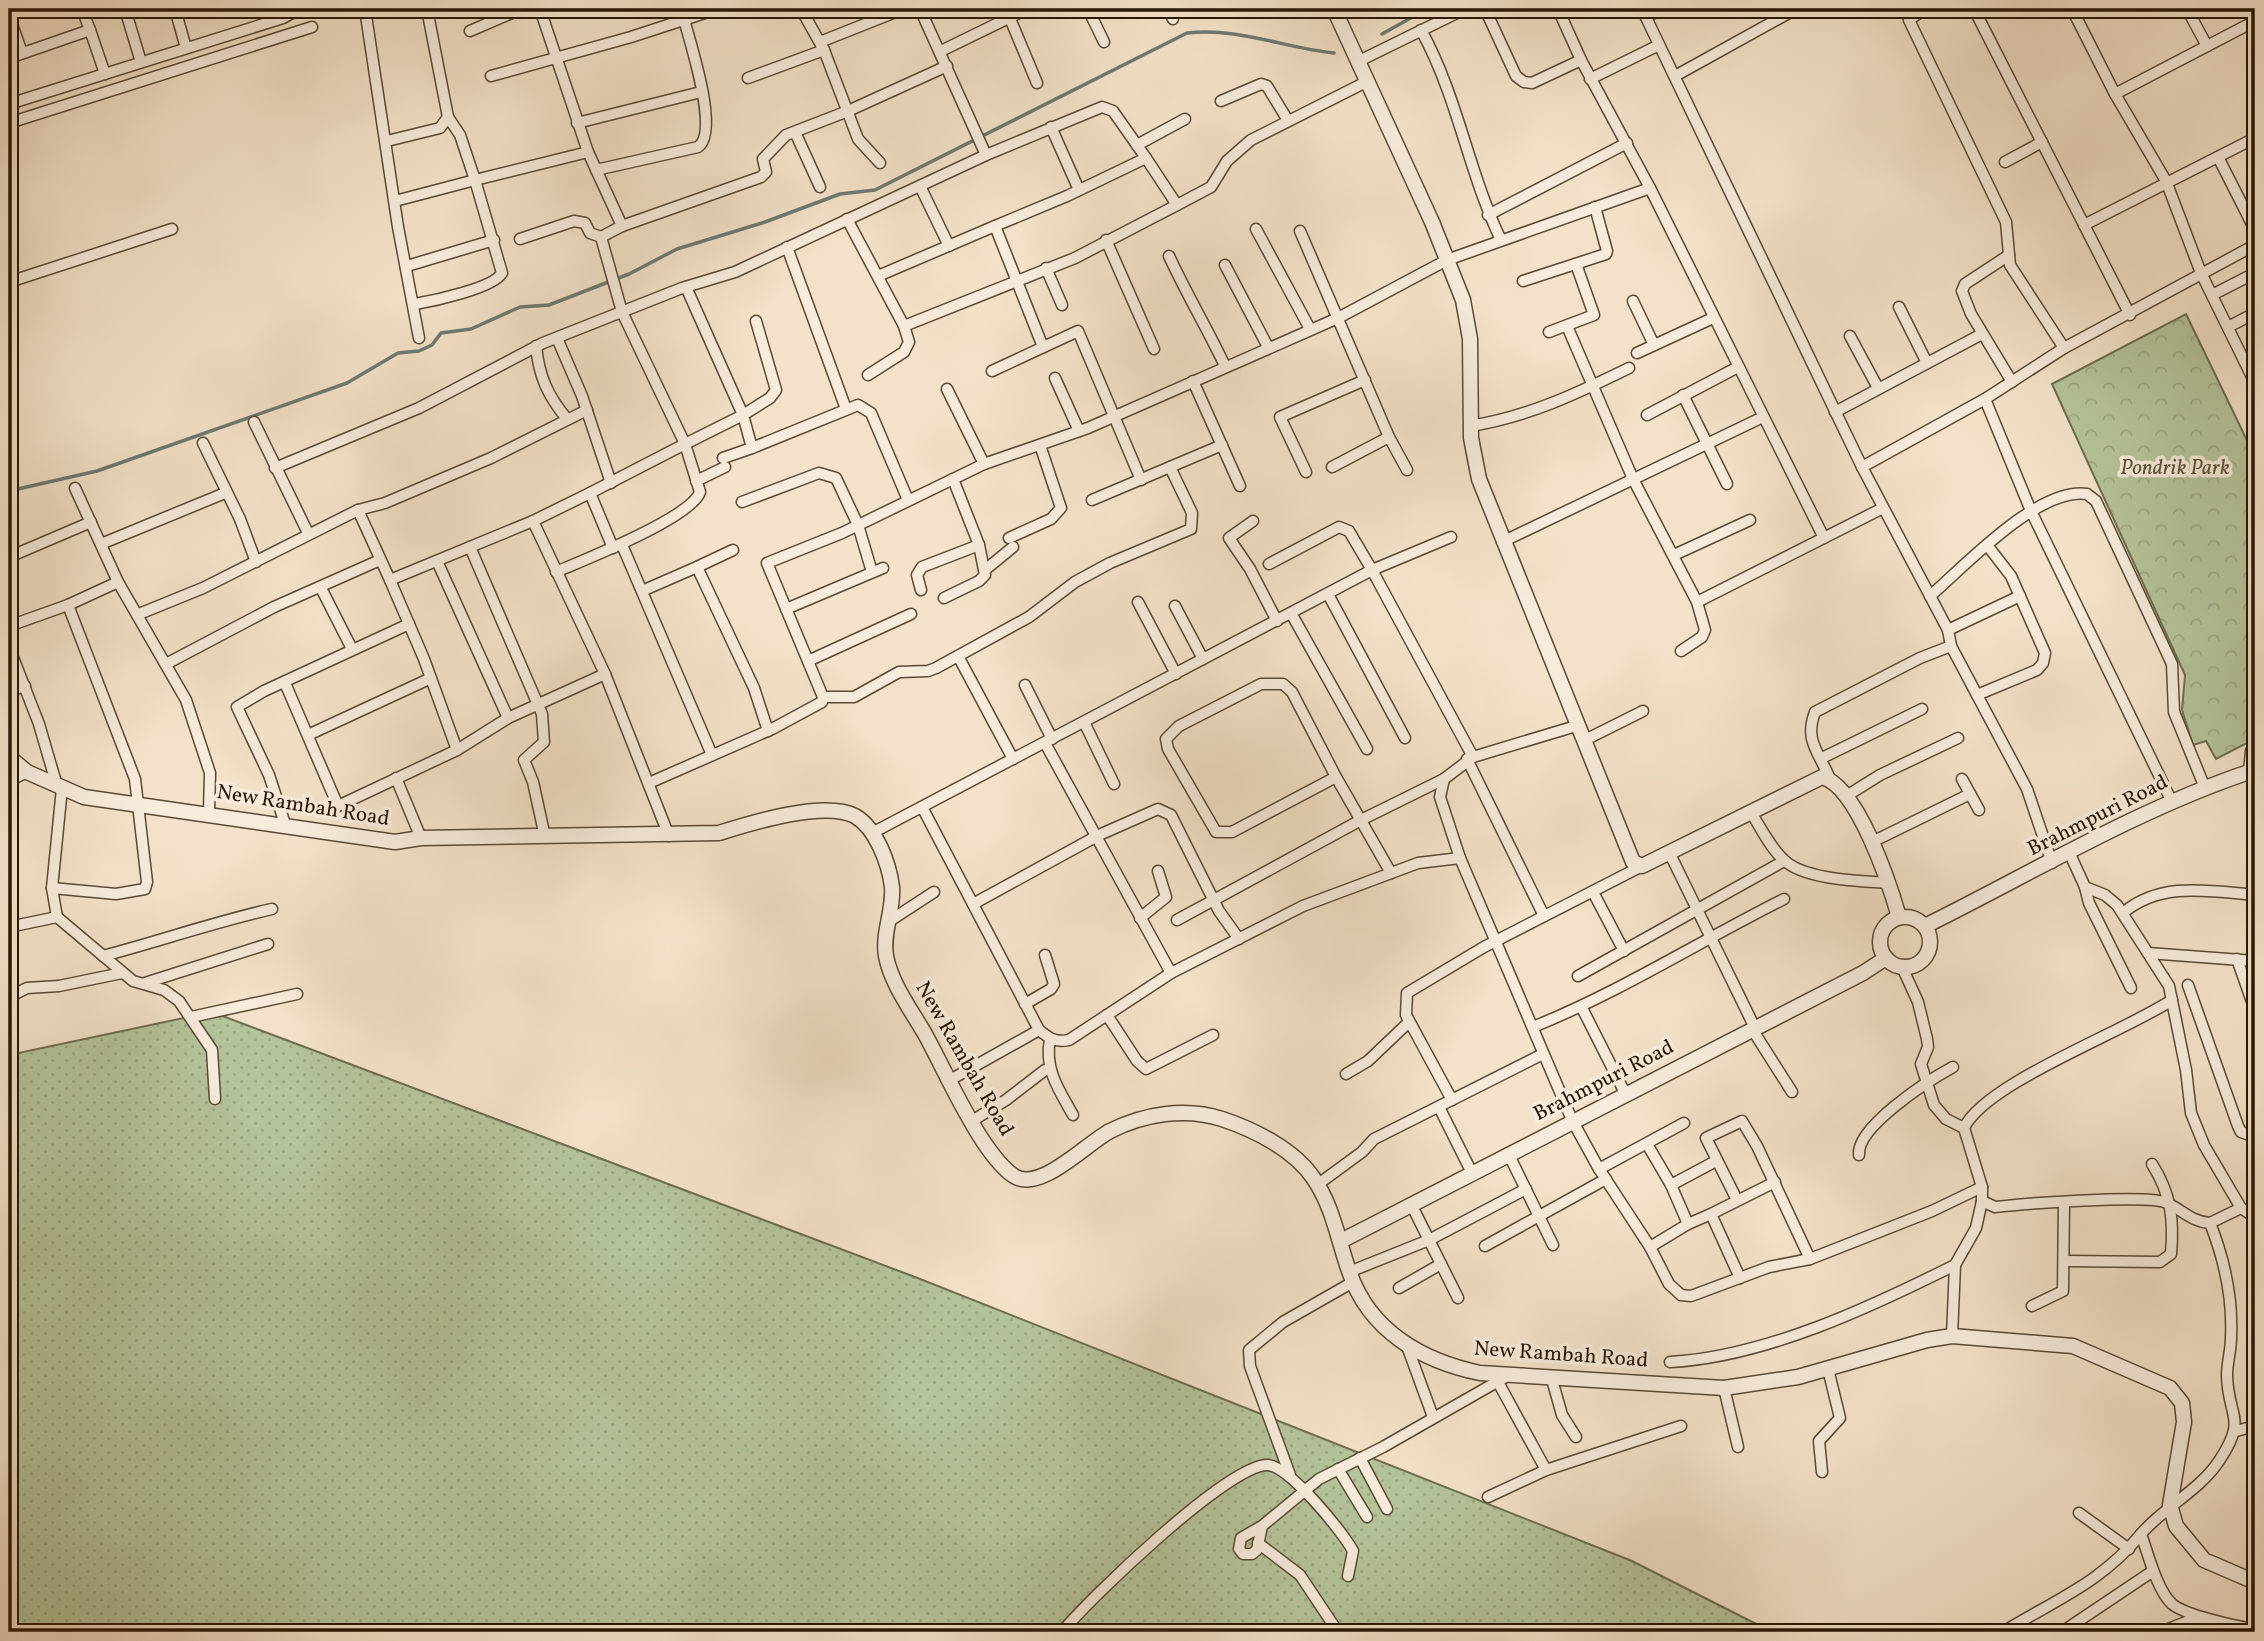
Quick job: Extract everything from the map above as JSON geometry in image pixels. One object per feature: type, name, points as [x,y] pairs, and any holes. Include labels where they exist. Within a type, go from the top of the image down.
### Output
[{"type":"street","points":[[18,9],[9,14],[22,53]]},
{"type":"street","points":[[82,9],[105,74]]},
{"type":"street","points":[[125,9],[141,62]]},
{"type":"street","points":[[175,9],[186,48]]},
{"type":"street","points":[[9,104],[283,18],[299,9]]},
{"type":"street","points":[[365,9],[419,338]]},
{"type":"street","points":[[415,304],[436,300],[499,278],[502,273],[460,135],[448,117],[427,9]]},
{"type":"street","points":[[470,31],[521,9]]},
{"type":"street","points":[[540,9],[577,123],[622,226]]},
{"type":"street","points":[[491,76],[717,9]]},
{"type":"street","points":[[801,9],[822,46],[858,139],[880,163]]},
{"type":"street","points":[[748,79],[903,9]]},
{"type":"street","points":[[920,9],[986,155]]},
{"type":"street","points":[[941,51],[1008,13],[1027,9]]},
{"type":"street","points":[[1088,9],[1104,42]]},
{"type":"street","points":[[1334,9],[1463,300],[1470,339],[1470,426],[1479,479],[1628,853],[1633,862],[1642,866]]},
{"type":"street","points":[[1357,58],[1465,9]]},
{"type":"street","points":[[1485,9],[1517,76],[1524,82],[1532,83],[1581,61]]},
{"type":"street","points":[[1558,9],[1590,79],[1650,187],[1824,538]]},
{"type":"street","points":[[1662,9],[1644,13],[1861,467],[1948,630],[1951,646],[2027,789],[2052,863]]},
{"type":"street","points":[[1675,76],[1796,9]]},
{"type":"street","points":[[1903,9],[2006,222],[2010,233],[2010,265],[2064,348]]},
{"type":"street","points":[[1909,20],[1925,9]]},
{"type":"street","points":[[1974,9],[2130,314]]},
{"type":"street","points":[[2072,9],[2115,94],[2166,181],[2201,273],[2255,383]]},
{"type":"street","points":[[2187,9],[2207,46]]},
{"type":"street","points":[[1008,13],[1037,83]]},
{"type":"street","points":[[596,170],[698,147],[704,142],[708,131],[702,92],[684,19]]},
{"type":"street","points":[[2115,94],[2255,21]]},
{"type":"street","points":[[9,123],[312,27]]},
{"type":"street","points":[[9,58],[90,30]]},
{"type":"street","points":[[1421,30],[1454,100],[1475,181],[1500,240]]},
{"type":"street","points":[[1590,79],[1659,45]]},
{"type":"street","points":[[520,239],[574,220],[584,223],[590,233],[601,237],[622,226],[761,177],[766,172],[763,159],[767,152],[795,132],[947,66]]},
{"type":"street","points":[[904,326],[1075,258],[1177,205],[1211,187],[1238,149],[1287,119],[1368,81]]},
{"type":"street","points":[[1220,101],[1261,84],[1267,86],[1287,119]]},
{"type":"street","points":[[577,123],[702,92]]},
{"type":"street","points":[[275,468],[419,408],[536,346],[687,287],[735,272],[986,155],[1102,107],[1113,111],[1177,205]]},
{"type":"street","points":[[387,141],[440,128],[448,117]]},
{"type":"street","points":[[1137,145],[1185,119]]},
{"type":"street","points":[[1051,127],[1079,190]]},
{"type":"street","points":[[795,132],[820,187]]},
{"type":"street","points":[[2084,225],[2255,138]]},
{"type":"street","points":[[2005,162],[2042,142]]},
{"type":"street","points":[[1488,215],[1627,143]]},
{"type":"street","points":[[395,201],[588,152]]},
{"type":"street","points":[[2217,157],[2255,230]]},
{"type":"street","points":[[878,276],[1079,190],[1146,158]]},
{"type":"street","points":[[920,186],[948,246]]},
{"type":"street","points":[[823,697],[767,563],[858,525],[984,464],[1079,431],[1338,318],[1447,260],[1650,187]]},
{"type":"street","points":[[1523,281],[1607,253],[1595,207]]},
{"type":"street","points":[[847,219],[904,326],[908,348],[868,375]]},
{"type":"street","points":[[995,226],[1043,347]]},
{"type":"street","points":[[9,282],[172,229]]},
{"type":"street","points":[[1256,229],[1310,329]]},
{"type":"street","points":[[1300,231],[1389,437],[1407,470]]},
{"type":"street","points":[[556,572],[617,547],[693,504],[700,492],[685,444],[622,312],[601,237]]},
{"type":"street","points":[[407,266],[494,240]]},
{"type":"street","points":[[1106,240],[1154,349]]},
{"type":"street","points":[[1861,467],[1985,399],[2064,348],[2255,246]]},
{"type":"street","points":[[787,247],[846,409]]},
{"type":"street","points":[[2008,255],[1965,284],[1962,291],[1982,334],[2011,382]]},
{"type":"street","points":[[1169,256],[1194,312],[1203,319],[1226,366]]},
{"type":"street","points":[[1549,332],[1594,313],[1576,264]]},
{"type":"street","points":[[1225,265],[1268,347]]},
{"type":"street","points":[[1046,268],[1062,305]]},
{"type":"street","points":[[2212,295],[2255,273]]},
{"type":"street","points":[[687,287],[743,415],[752,448]]},
{"type":"street","points":[[1633,301],[1654,345]]},
{"type":"street","points":[[1899,307],[1927,363]]},
{"type":"street","points":[[2228,327],[2255,313]]},
{"type":"street","points":[[1637,353],[1713,318]]},
{"type":"street","points":[[390,580],[533,521],[743,415],[770,398],[776,390],[756,321]]},
{"type":"street","points":[[1567,326],[1633,479],[1697,602],[1705,630],[1702,637],[1681,650]]},
{"type":"street","points":[[992,371],[1078,331],[1112,417],[1141,480]]},
{"type":"street","points":[[1835,412],[1982,334]]},
{"type":"street","points":[[1850,337],[1878,388]]},
{"type":"street","points":[[557,338],[587,410],[611,482]]},
{"type":"street","points":[[536,346],[538,372],[544,387],[567,419]]},
{"type":"street","points":[[1647,415],[1738,367]]},
{"type":"street","points":[[1470,426],[1502,421],[1537,410],[1629,368]]},
{"type":"street","points":[[1055,378],[1079,431]]},
{"type":"street","points":[[1306,472],[1280,417],[1365,380]]},
{"type":"street","points":[[1193,381],[1240,486]]},
{"type":"street","points":[[947,389],[984,464]]},
{"type":"street","points":[[1683,395],[1727,484]]},
{"type":"street","points":[[1985,399],[2031,511],[2172,802]]},
{"type":"street","points":[[696,481],[724,462],[752,448],[858,405],[871,413],[908,500]]},
{"type":"street","points":[[139,614],[203,588],[296,544],[308,533],[358,510],[385,503],[491,458],[587,410]]},
{"type":"street","points":[[1502,542],[1763,417]]},
{"type":"street","points":[[254,422],[308,533]]},
{"type":"street","points":[[1332,467],[1389,437]]},
{"type":"street","points":[[202,443],[240,519],[256,562]]},
{"type":"street","points":[[985,570],[1011,542],[1051,519],[1061,509],[1040,445]]},
{"type":"street","points":[[1092,500],[1222,445]]},
{"type":"street","points":[[823,697],[854,697],[899,672],[928,671],[1029,617],[1075,582],[1110,563],[1191,529],[1192,513],[1170,467]]},
{"type":"street","points":[[742,502],[819,473],[836,478],[877,570],[786,609]]},
{"type":"street","points":[[944,598],[983,579],[985,570],[979,545],[953,479]]},
{"type":"street","points":[[75,488],[118,582],[139,614],[186,700],[210,773],[209,812]]},
{"type":"street","points":[[1930,596],[1986,545],[2031,511],[2075,492],[2087,494],[2096,501],[2172,664],[2174,712],[2205,788]]},
{"type":"street","points":[[101,544],[225,493]]},
{"type":"street","points":[[590,493],[642,591],[712,755]]},
{"type":"street","points":[[1697,602],[1883,508]]},
{"type":"street","points":[[358,510],[409,624],[457,750]]},
{"type":"street","points":[[1674,555],[1750,520]]},
{"type":"street","points":[[533,521],[605,674],[669,836]]},
{"type":"street","points":[[1253,521],[1229,538],[1250,569],[1277,621]]},
{"type":"street","points":[[9,557],[91,522]]},
{"type":"street","points":[[1269,564],[1339,527],[1349,531],[1470,758],[1544,916]]},
{"type":"street","points":[[872,834],[1372,570],[1451,537]]},
{"type":"street","points":[[921,590],[917,575],[922,567],[979,545]]},
{"type":"street","points":[[1977,695],[2037,670],[2043,663],[2045,653],[2011,576],[1986,545]]},
{"type":"street","points":[[470,547],[537,705],[546,737],[524,760],[533,782],[545,837]]},
{"type":"street","points":[[642,591],[733,550]]},
{"type":"street","points":[[166,663],[274,607],[380,560]]},
{"type":"street","points":[[437,561],[508,719]]},
{"type":"street","points":[[697,567],[754,688],[768,731]]},
{"type":"street","points":[[9,626],[68,606],[118,582]]},
{"type":"street","points":[[321,588],[352,649]]},
{"type":"street","points":[[1328,594],[1405,738]]},
{"type":"street","points":[[1948,630],[2020,596]]},
{"type":"street","points":[[1138,602],[1176,674]]},
{"type":"street","points":[[52,888],[116,894],[145,889],[140,804],[135,779],[68,606]]},
{"type":"street","points":[[1175,606],[1203,659]]},
{"type":"street","points":[[1292,613],[1367,749]]},
{"type":"street","points":[[808,661],[911,614]]},
{"type":"street","points":[[286,827],[269,775],[237,707],[264,691],[409,624]]},
{"type":"street","points":[[1830,779],[1809,729],[1815,712],[1911,663],[1951,646]]},
{"type":"street","points":[[9,647],[60,787],[52,888],[57,917],[133,981],[173,995],[212,1050],[215,1099]]},
{"type":"street","points":[[958,656],[1013,759]]},
{"type":"street","points":[[285,683],[338,806],[457,750],[508,719],[605,674]]},
{"type":"street","points":[[308,736],[429,679]]},
{"type":"street","points":[[1335,777],[1232,832],[1223,834],[1211,828],[1168,749],[1166,739],[1179,726],[1261,684],[1283,684],[1292,692],[1335,777],[1391,873]]},
{"type":"street","points":[[1025,685],[1048,741],[1139,918],[1171,973]]},
{"type":"street","points":[[9,691],[25,686]]},
{"type":"street","points":[[649,783],[768,731],[818,704],[823,697]]},
{"type":"street","points":[[1822,758],[1922,709]]},
{"type":"street","points":[[1583,741],[1643,711]]},
{"type":"street","points":[[1084,722],[1114,784]]},
{"type":"street","points":[[1177,920],[1361,820],[1444,779],[1470,758],[1576,726]]},
{"type":"street","points":[[1848,795],[1880,775],[1958,738]]},
{"type":"street","points":[[2252,772],[2250,756],[2255,746]]},
{"type":"street","name":"New Rambah Road","points":[[9,757],[27,772],[84,797],[209,812],[286,827],[395,842],[421,838],[669,836],[719,833],[755,822],[802,814],[839,811],[854,816],[872,834],[892,887],[884,943],[890,968],[972,1121],[1000,1162],[1016,1177],[1026,1180],[1042,1178],[1111,1131],[1170,1112],[1220,1118],[1266,1138],[1294,1159],[1317,1185],[1341,1241],[1351,1277],[1371,1311],[1390,1334],[1407,1346],[1451,1367],[1503,1379],[1551,1376],[1724,1388],[1798,1377],[1927,1340],[1952,1336],[2073,1346],[2171,1388],[2182,1404],[2184,1422],[2170,1505]]},
{"type":"street","points":[[9,781],[27,772]]},
{"type":"street","name":"Brahmpuri Road","points":[[1925,926],[2172,802],[2252,772]]},
{"type":"street","points":[[1452,1100],[1409,1022],[1405,1003],[1407,993],[1497,940],[1822,777],[1835,780],[1848,795],[1872,842],[1889,883],[1899,917]]},
{"type":"street","points":[[396,778],[421,838]]},
{"type":"street","points":[[1444,779],[1440,797],[1460,858],[1573,1120],[1599,1169],[1650,1247],[1669,1284],[1681,1295],[1691,1296],[1740,1278],[1811,1259],[1932,1211],[1982,1187]]},
{"type":"street","points":[[1962,779],[1979,810]]},
{"type":"street","points":[[1872,842],[1970,794]]},
{"type":"street","points":[[922,807],[1039,1030],[1050,1039],[1069,1040],[1171,973],[1303,906],[1418,863],[1460,858]]},
{"type":"street","points":[[973,904],[1097,836],[1151,811],[1165,811],[1171,815],[1214,899],[1238,939]]},
{"type":"street","points":[[1750,811],[1784,862],[1805,872],[1844,880],[1889,883]]},
{"type":"street","points":[[1669,852],[1754,1028],[1792,1092]]},
{"type":"street","points":[[2069,852],[2085,887],[2089,903],[2131,988]]},
{"type":"street","points":[[1578,976],[1697,910],[1731,888],[1784,862]]},
{"type":"street","points":[[1139,918],[1167,897],[1158,871]]},
{"type":"street","points":[[2085,887],[2105,895],[2123,913],[2169,986],[2186,1070],[2190,1113],[2206,1148],[2241,1208],[2255,1217]]},
{"type":"street","points":[[2123,913],[2137,901],[2179,888],[2255,895]]},
{"type":"street","points":[[888,922],[934,892]]},
{"type":"street","points":[[1593,892],[1624,951]]},
{"type":"street","points":[[1533,1027],[1581,1008],[1784,899]]},
{"type":"street","points":[[103,956],[151,944],[207,923],[272,909]]},
{"type":"street","points":[[9,927],[57,917]]},
{"type":"street","points":[[1902,967],[1921,962],[1930,945],[1925,926],[1913,917],[1899,917],[1884,926],[1879,942],[1886,958],[1902,967],[1918,1002],[1928,1047],[1922,1064],[1934,1105],[1946,1119],[1964,1128]]},
{"type":"street","points":[[145,983],[268,944]]},
{"type":"street","points":[[2148,953],[2255,961]]},
{"type":"street","points":[[1026,1004],[1051,989],[1054,984],[1045,955]]},
{"type":"street","name":"Brahmpuri Road","points":[[1341,1241],[1886,958]]},
{"type":"street","points":[[2237,959],[2255,1010]]},
{"type":"street","points":[[9,997],[27,988],[59,986],[122,973]]},
{"type":"street","points":[[2188,985],[2238,1126],[2241,1132],[2255,1138]]},
{"type":"street","points":[[191,1017],[297,994]]},
{"type":"street","points":[[1952,1336],[1955,1265],[1976,1228],[1982,1201],[1982,1187],[1964,1128],[1969,1117],[2006,1087],[2144,1019],[2172,1000]]},
{"type":"street","points":[[1581,1008],[1626,1095]]},
{"type":"street","points":[[1107,1015],[1137,1061],[1146,1069],[1213,1035]]},
{"type":"street","points":[[1346,1074],[1368,1061],[1409,1022]]},
{"type":"street","points":[[950,1080],[1039,1030]]},
{"type":"street","points":[[1050,1039],[1047,1053],[1052,1078],[1073,1115]]},
{"type":"street","points":[[1317,1185],[1362,1152],[1374,1139],[1544,1054]]},
{"type":"street","points":[[1859,1155],[1861,1139],[1927,1081],[1953,1067]]},
{"type":"street","points":[[972,1121],[1006,1100],[1045,1070]]},
{"type":"street","points":[[1438,1107],[1472,1171]]},
{"type":"street","points":[[1737,1200],[1706,1138],[1741,1121],[1775,1182],[1811,1259]]},
{"type":"street","points":[[1599,1169],[1684,1123]]},
{"type":"street","points":[[1647,1144],[1671,1185],[1688,1224]]},
{"type":"street","points":[[1508,1153],[1553,1245]]},
{"type":"street","points":[[1671,1185],[1716,1161]]},
{"type":"street","points":[[2064,1261],[2160,1262],[2167,1259],[2171,1254],[2172,1207],[2164,1184],[2152,1164]]},
{"type":"street","points":[[1485,1246],[1606,1179]]},
{"type":"street","points":[[1650,1247],[1688,1224],[1775,1182]]},
{"type":"street","points":[[1348,1576],[1353,1551],[1332,1521],[1290,1475],[1250,1366],[1249,1350],[1283,1322],[1351,1277],[1429,1240],[1525,1189]]},
{"type":"street","points":[[1982,1201],[1995,1207],[2064,1202],[2166,1202],[2199,1223],[2210,1223],[2241,1208]]},
{"type":"street","points":[[2032,1306],[2063,1291],[2064,1202]]},
{"type":"street","points":[[1411,1204],[1458,1297]]},
{"type":"street","points":[[1711,1214],[1740,1278]]},
{"type":"street","points":[[2003,1632],[2072,1594],[2120,1560],[2170,1505],[2202,1482],[2218,1463],[2236,1431],[2227,1377],[2231,1304],[2224,1258],[2210,1223]]},
{"type":"street","points":[[1399,1288],[1441,1264]]},
{"type":"street","points":[[1670,1363],[1709,1359],[1848,1316],[1955,1265]]},
{"type":"street","points":[[1407,1346],[1433,1417]]},
{"type":"street","points":[[1822,1472],[1819,1441],[1840,1418],[1828,1368]]},
{"type":"street","points":[[1551,1376],[1562,1415],[1576,1437]]},
{"type":"street","points":[[1262,1526],[1252,1554],[1243,1554],[1239,1549],[1241,1538],[1262,1526],[1303,1491],[1503,1379],[1546,1470]]},
{"type":"street","points":[[1724,1388],[1738,1447]]},
{"type":"street","points":[[1488,1497],[1546,1470],[1681,1426]]},
{"type":"street","points":[[2236,1431],[2255,1426]]},
{"type":"street","points":[[1360,1458],[1387,1509]]},
{"type":"street","points":[[1062,1632],[1153,1541],[1201,1503],[1256,1466],[1270,1465],[1290,1475]]},
{"type":"street","points":[[1339,1469],[1367,1517]]},
{"type":"street","points":[[2170,1505],[2181,1534],[2204,1560],[2255,1582]]},
{"type":"street","points":[[2079,1513],[2129,1549]]},
{"type":"street","points":[[2141,1534],[2153,1571],[2173,1604],[2223,1624]]},
{"type":"street","points":[[1258,1543],[1300,1576],[1338,1632]]},
{"type":"street","points":[[2062,1632],[2153,1571]]},
{"type":"street","points":[[2161,1632],[2191,1619],[2255,1629]]},
{"type":"street","points":[[2124,1632],[2152,1632]]},
{"type":"green space","name":"Pondrik Park","points":[[2186,314],[2255,457],[2255,739],[2216,759],[2206,741],[2193,745],[2182,710],[2185,675],[2052,384]]},
{"type":"green space","points":[[212,1012],[915,1277],[1632,1561],[1772,1632],[9,1632],[9,1055]]},
{"type":"waterway","points":[[1382,34],[1427,9]]},
{"type":"waterway","points":[[9,491],[97,471],[347,383],[398,353],[419,351],[432,345],[441,333],[471,329],[520,307],[549,305],[629,274],[677,249],[765,222],[840,194],[875,190],[1187,33],[1243,35],[1334,53]]}]
